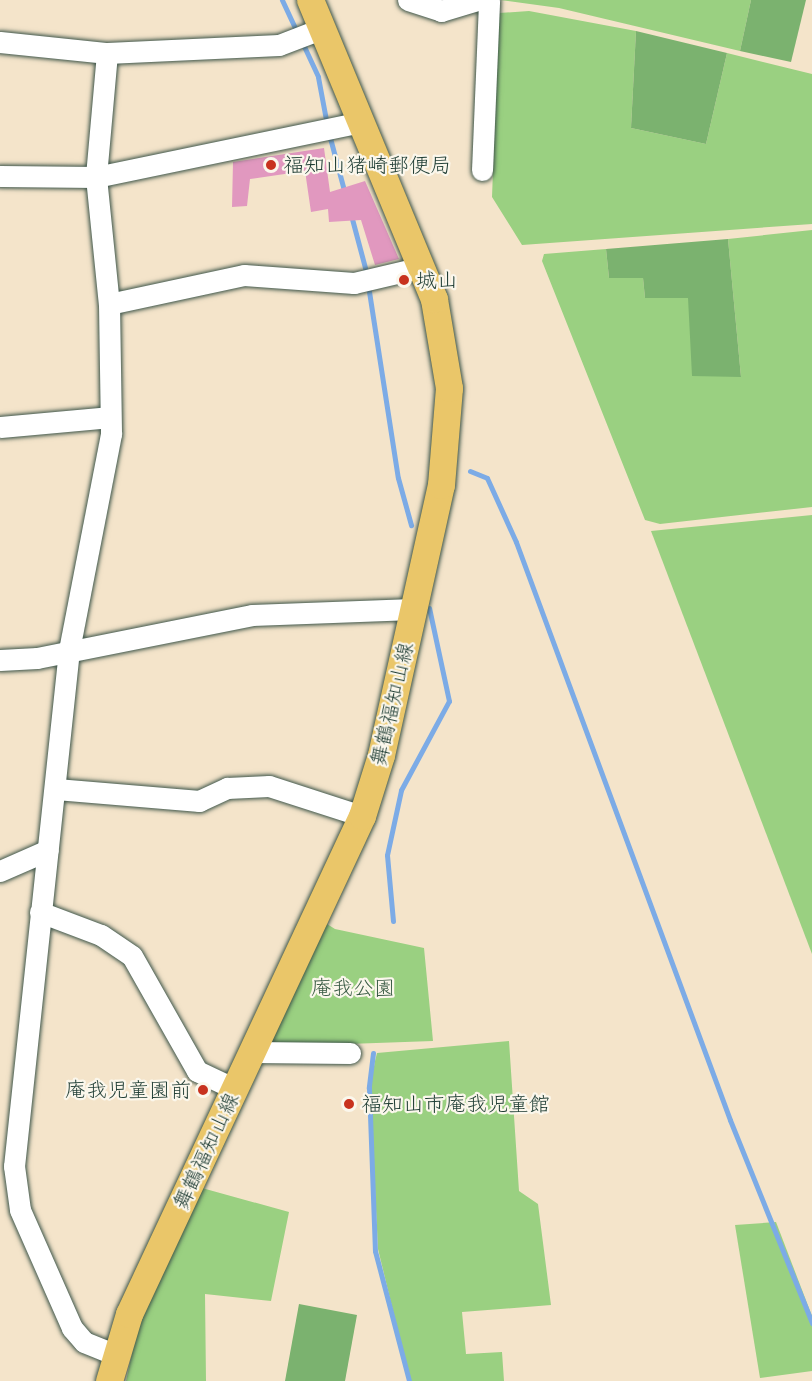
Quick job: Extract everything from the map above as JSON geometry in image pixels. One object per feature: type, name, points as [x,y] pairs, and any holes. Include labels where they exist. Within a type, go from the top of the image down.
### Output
[{"type":"main road","name":"舞鶴福知山線","points":[[109,1381],[114,1354],[362,816],[413,609],[448,439],[444,341],[422,267],[310,0]]},
{"type":"street","points":[[408,0],[441,11],[478,0]]},
{"type":"street","points":[[482,170],[489,0]]},
{"type":"street","points":[[0,42],[107,52],[279,45],[323,28]]},
{"type":"street","points":[[107,52],[96,177],[110,304],[109,417],[111,434],[69,650],[56,789],[7,1170],[20,1210],[72,1329],[84,1342],[114,1354]]},
{"type":"street","points":[[0,176],[96,177],[362,122]]},
{"type":"street","points":[[110,304],[243,275],[354,283],[422,267]]},
{"type":"street","points":[[0,427],[109,417]]},
{"type":"street","points":[[0,660],[69,650],[252,615],[413,609]]},
{"type":"street","points":[[56,789],[199,801],[227,789],[269,786],[362,816]]},
{"type":"street","points":[[0,872],[48,850]]},
{"type":"street","points":[[40,912],[101,935],[132,956],[196,1071],[235,1089]]},
{"type":"street","points":[[252,1052],[350,1053]]},
{"type":"green space","points":[[500,0],[751,0],[740,51],[559,8]]},
{"type":"green space","points":[[751,0],[806,0],[791,62],[740,51]]},
{"type":"green space","points":[[529,11],[636,31],[631,128],[706,144],[727,53],[812,74],[812,224],[522,245],[492,197],[499,13]]},
{"type":"green space","points":[[636,31],[727,53],[706,144],[631,128]]},
{"type":"green space","points":[[812,230],[812,507],[660,524],[645,520],[542,261],[544,254],[606,249],[609,278],[643,278],[645,298],[688,298],[741,377],[728,239]]},
{"type":"green space","points":[[728,239],[741,377],[692,376],[688,298],[645,298],[643,278],[609,278],[606,249]]},
{"type":"green space","points":[[812,515],[812,954],[651,531]]},
{"type":"green space","name":"庵我公園","points":[[319,919],[335,929],[424,948],[433,1041],[263,1047]]},
{"type":"green space","points":[[509,1041],[519,1191],[538,1204],[551,1305],[462,1312],[466,1354],[502,1352],[504,1381],[410,1381],[378,1249],[370,1088],[377,1053]]},
{"type":"green space","points":[[202,1188],[289,1212],[271,1301],[205,1294],[206,1381],[126,1381],[139,1321]]},
{"type":"green space","points":[[776,1222],[812,1316],[812,1371],[760,1378],[735,1225]]},
{"type":"green space","points":[[299,1304],[357,1315],[345,1381],[285,1381]]},
{"type":"building","points":[[324,148],[330,192],[365,181],[399,259],[375,265],[361,220],[329,222],[328,209],[311,212],[305,171],[250,179],[247,206],[232,207],[233,162]]},
{"type":"waterway","points":[[282,0],[298,34]]},
{"type":"waterway","points":[[302,42],[318,77],[327,125]]},
{"type":"waterway","points":[[329,134],[345,194]]},
{"type":"waterway","points":[[351,215],[367,275]]},
{"type":"waterway","points":[[368,285],[398,478],[411,525]]},
{"type":"waterway","points":[[470,471],[487,478],[516,542],[730,1120],[812,1323]]},
{"type":"waterway","points":[[393,921],[387,855],[401,790],[449,701],[429,608]]},
{"type":"waterway","points":[[373,1053],[369,1088],[375,1251],[409,1381]]},
{"type":"place","name":"福知山猪崎郵便局","points":[[271,165]]},
{"type":"place","name":"城山","points":[[404,280]]},
{"type":"place","name":"庵我児童園前","points":[[203,1090]]},
{"type":"place","name":"福知山市庵我児童館","points":[[349,1104]]}]
